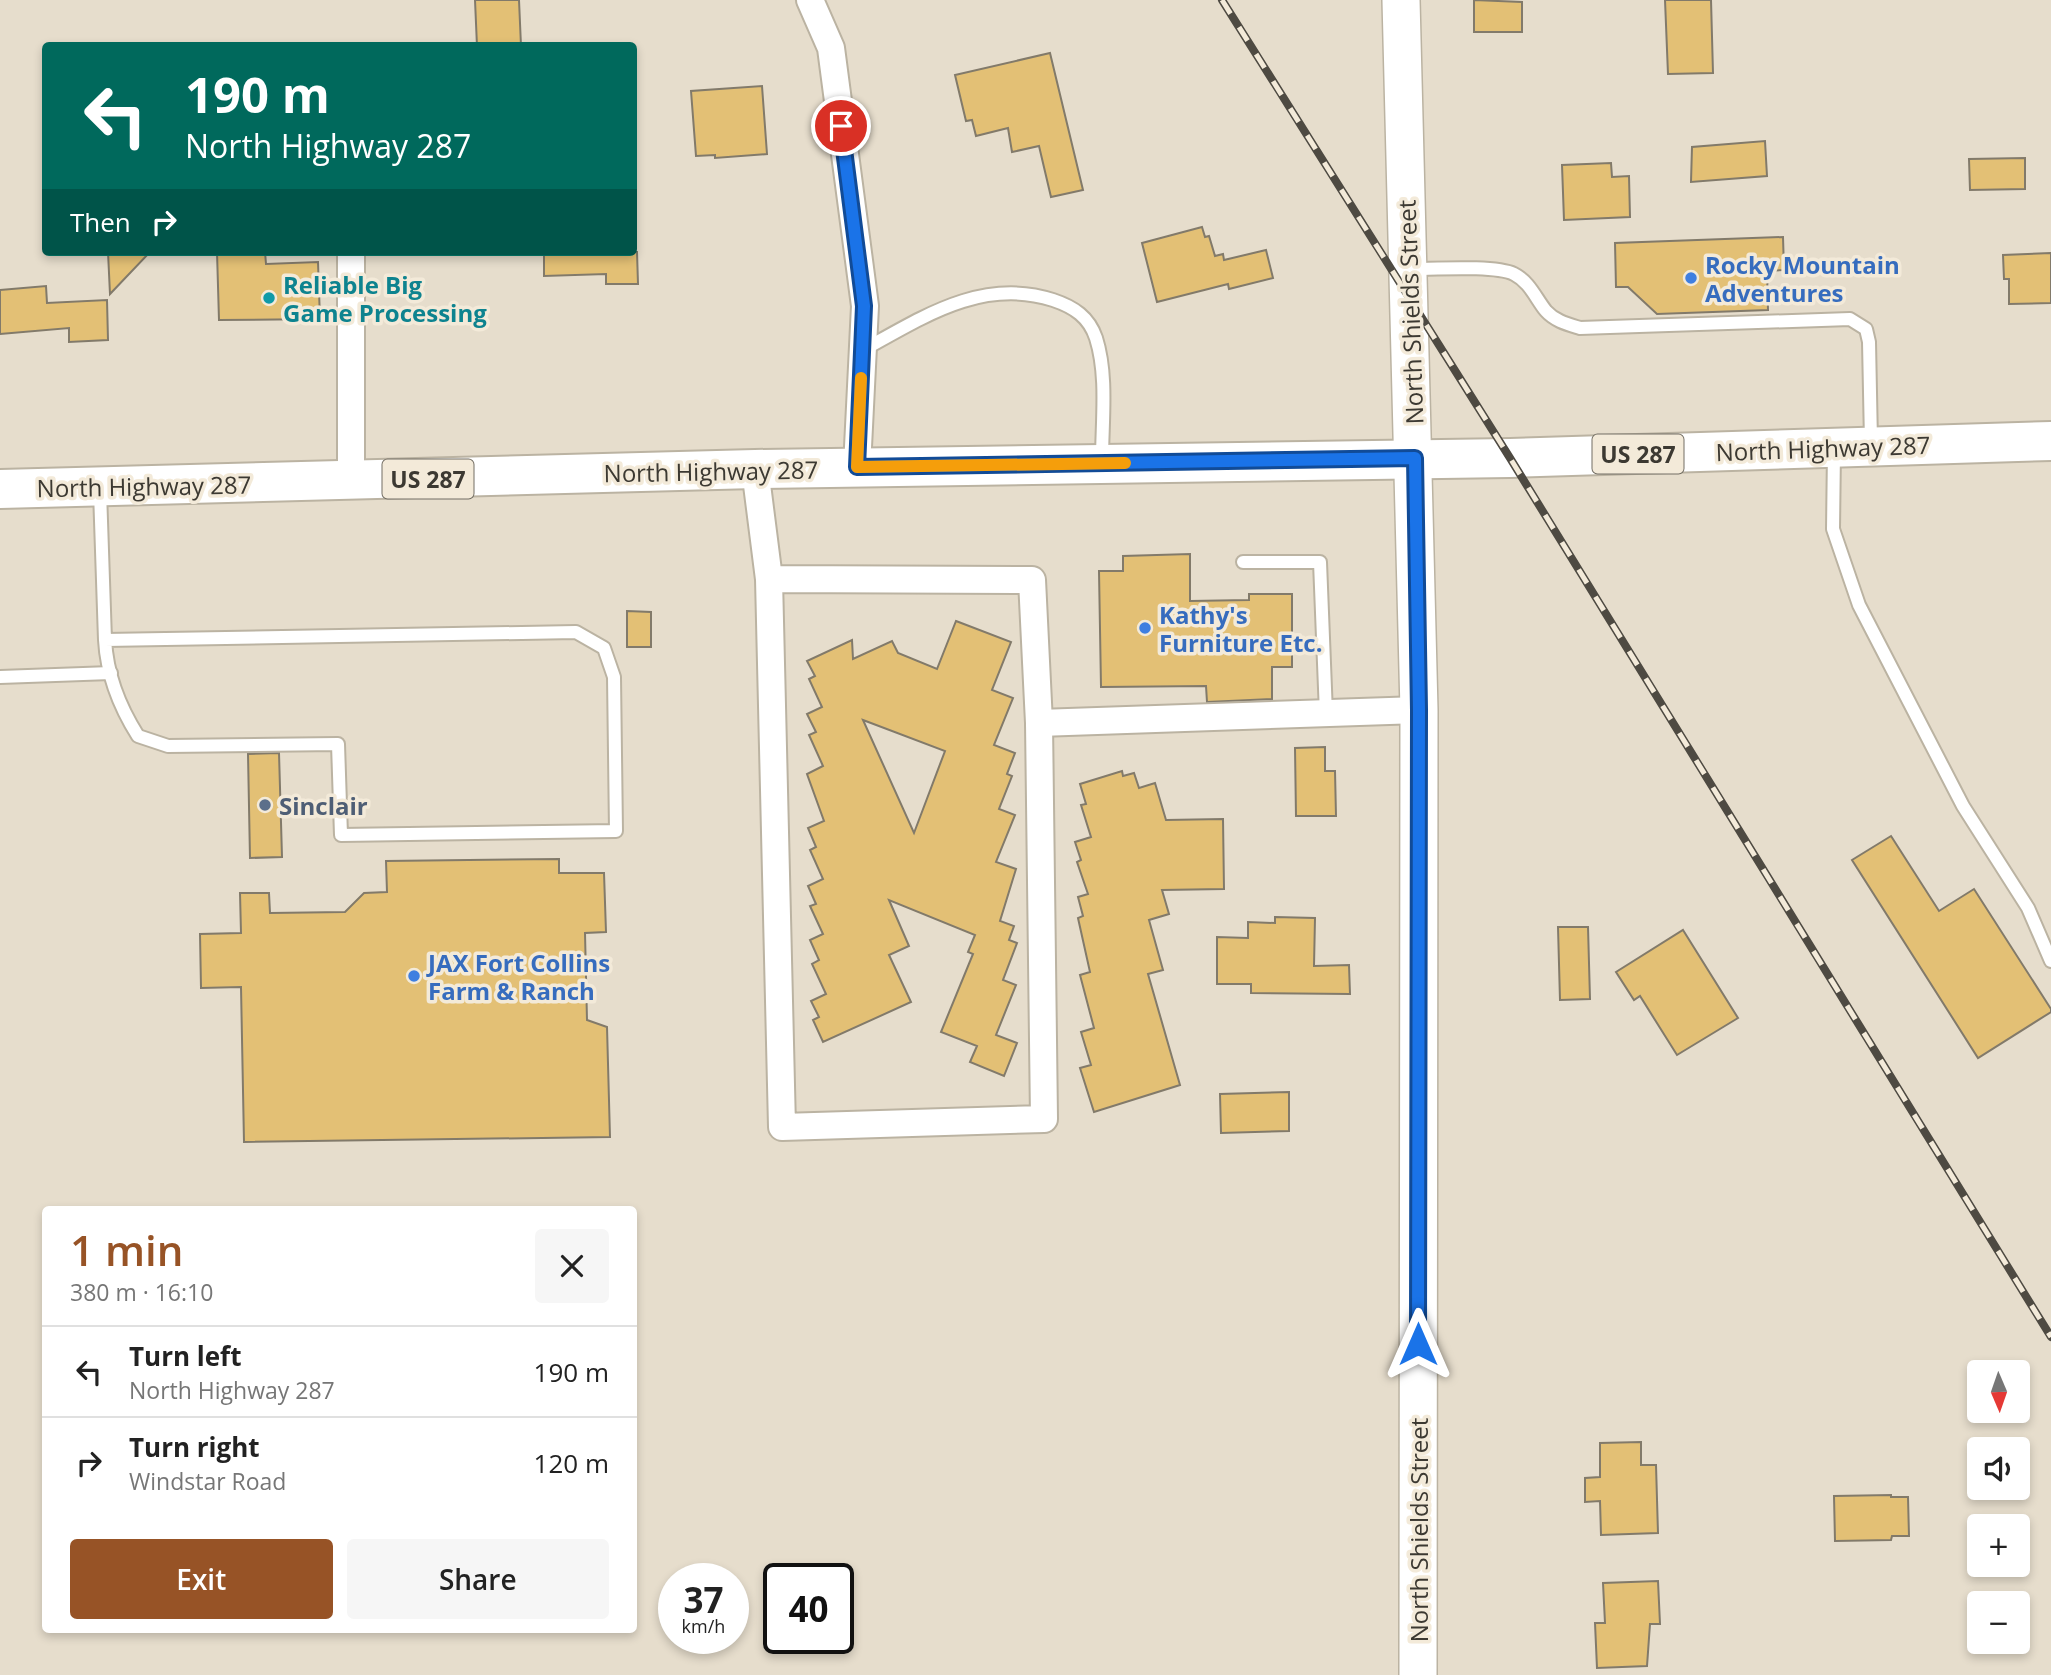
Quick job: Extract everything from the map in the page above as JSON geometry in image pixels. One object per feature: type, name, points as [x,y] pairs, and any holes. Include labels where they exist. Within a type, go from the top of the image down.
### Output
[{"type":"highway","name":"North Highway 287","points":[[0,489],[755,469],[1510,458],[2051,441]]},
{"type":"street","points":[[810,0],[831,48],[864,306],[857,467]]},
{"type":"street","name":"North Shields Street","points":[[1401,0],[1415,458],[1419,710],[1418,1675]]},
{"type":"street","points":[[351,256],[351,481]]},
{"type":"street","points":[[755,469],[769,579],[782,1127],[1044,1119],[1039,723],[1032,580],[769,579]]},
{"type":"street","points":[[1039,723],[1419,710]]},
{"type":"lane","points":[[1408,269],[1499,271],[1514,274],[1560,322],[1580,328],[1850,318],[1866,329],[1869,342],[1871,446]]},
{"type":"lane","points":[[863,350],[939,308],[982,294],[1031,293],[1065,304],[1084,315],[1095,335],[1102,367],[1102,464]]},
{"type":"lane","points":[[1834,447],[1833,529],[1859,605],[1963,806],[2028,908],[2051,961]]},
{"type":"lane","points":[[100,487],[105,639],[118,705],[138,736],[169,746],[338,744],[341,835],[616,831],[614,677],[604,648],[576,632],[105,639]]},
{"type":"lane","points":[[1243,562],[1320,562],[1326,714]]},
{"type":"lane","points":[[0,677],[111,673]]},
{"type":"building","points":[[475,0],[519,0],[521,42],[477,42]]},
{"type":"building","points":[[1474,0],[1522,2],[1522,32],[1474,32]]},
{"type":"building","points":[[1665,0],[1711,0],[1713,73],[1668,74]]},
{"type":"building","points":[[1050,53],[1083,190],[1051,197],[1039,146],[1012,152],[1008,128],[976,136],[972,120],[966,121],[955,75]]},
{"type":"building","points":[[762,86],[767,154],[715,158],[715,155],[696,156],[691,91]]},
{"type":"building","points":[[1765,141],[1767,176],[1691,182],[1692,147]]},
{"type":"building","points":[[2025,158],[2025,189],[1970,190],[1969,159]]},
{"type":"building","points":[[1611,163],[1612,177],[1629,176],[1630,217],[1564,220],[1562,165]]},
{"type":"building","points":[[1202,227],[1205,237],[1209,236],[1215,256],[1223,254],[1224,260],[1266,250],[1273,278],[1229,289],[1228,284],[1157,302],[1142,243]]},
{"type":"building","name":"Rocky Mountain Adventures","points":[[1783,237],[1784,270],[1767,271],[1768,310],[1657,314],[1628,287],[1616,287],[1615,243]]},
{"type":"building","points":[[637,252],[638,284],[606,284],[606,274],[544,276],[544,256],[637,256]]},
{"type":"building","points":[[2051,253],[2051,303],[2009,304],[2009,279],[2004,279],[2003,255]]},
{"type":"building","points":[[108,256],[146,256],[110,294]]},
{"type":"building","name":"Reliable Big Game Processing","points":[[217,256],[265,256],[266,264],[318,262],[320,319],[219,320]]},
{"type":"building","points":[[46,286],[47,303],[107,300],[108,340],[69,342],[69,328],[0,334],[0,290]]},
{"type":"building","points":[[1190,554],[1190,601],[1249,600],[1249,594],[1292,594],[1292,667],[1272,667],[1272,699],[1207,702],[1206,686],[1101,687],[1099,571],[1123,571],[1123,556]]},
{"type":"building","points":[[627,611],[651,612],[651,647],[627,647]]},
{"type":"building","points":[[956,621],[1011,642],[992,690],[1013,698],[994,745],[1015,753],[1007,774],[1012,776],[999,809],[1015,815],[996,862],[1016,869],[1000,921],[1014,926],[1009,940],[1017,943],[1003,980],[1016,985],[996,1035],[1017,1043],[1004,1076],[970,1062],[977,1046],[941,1032],[973,954],[968,952],[975,935],[889,900],[909,946],[889,955],[911,1002],[823,1042],[813,1020],[819,1017],[811,1001],[826,994],[812,964],[819,960],[810,940],[823,934],[810,906],[816,904],[808,886],[823,879],[810,850],[816,847],[808,828],[824,821],[807,774],[823,766],[809,735],[816,732],[807,714],[822,707],[809,679],[815,676],[807,661],[852,640],[853,659],[892,641],[898,653],[937,669]],"holes":[[[863,720],[945,751],[914,833]]]},
{"type":"building","points":[[1325,747],[1325,771],[1335,771],[1336,816],[1296,816],[1295,748]]},
{"type":"building","name":"Sinclair","points":[[279,753],[282,857],[250,858],[248,754]]},
{"type":"building","points":[[1122,771],[1123,776],[1134,773],[1139,788],[1155,783],[1166,820],[1223,819],[1224,889],[1162,890],[1169,914],[1149,920],[1163,970],[1148,974],[1180,1085],[1094,1112],[1080,1068],[1091,1065],[1081,1032],[1094,1028],[1080,975],[1090,972],[1078,918],[1083,916],[1078,897],[1088,894],[1077,862],[1081,860],[1075,842],[1091,837],[1081,805],[1086,804],[1080,784]]},
{"type":"building","points":[[1891,836],[1939,911],[1974,889],[2051,1009],[2051,1012],[1978,1058],[1852,860]]},
{"type":"building","name":"JAX Fort Collins Farm & Ranch","points":[[559,859],[559,873],[604,873],[606,932],[585,933],[587,1020],[607,1027],[610,1137],[244,1142],[241,987],[201,988],[200,934],[241,933],[240,893],[269,893],[270,913],[345,912],[364,893],[387,892],[386,861]]},
{"type":"building","points":[[1275,917],[1315,918],[1314,966],[1349,965],[1350,994],[1251,993],[1251,984],[1217,984],[1217,937],[1248,938],[1248,922],[1275,923]]},
{"type":"building","points":[[1558,927],[1588,927],[1590,999],[1560,1000]]},
{"type":"building","points":[[1683,930],[1738,1018],[1677,1055],[1640,996],[1634,1000],[1616,972]]},
{"type":"building","points":[[1289,1092],[1289,1131],[1221,1133],[1220,1094]]},
{"type":"building","points":[[1641,1442],[1641,1465],[1656,1465],[1658,1533],[1601,1535],[1600,1501],[1585,1502],[1585,1478],[1600,1477],[1600,1443]]},
{"type":"building","points":[[1834,1496],[1908,1497],[1909,1536],[1892,1536],[1891,1540],[1835,1541]]},
{"type":"building","points":[[1658,1581],[1660,1624],[1650,1624],[1647,1666],[1597,1668],[1595,1623],[1605,1623],[1603,1583]]},
{"type":"railway","points":[[1222,0],[1510,458],[2051,1337]]},
{"type":"slow traffic","points":[[861,378],[857,467],[1125,463]]},
{"type":"place","name":"Rocky Mountain Adventures","points":[[1691,278]]},
{"type":"place","name":"Reliable Big Game Processing","points":[[269,298]]},
{"type":"place","name":"Kathy's Furniture Etc.","points":[[1145,628]]},
{"type":"place","name":"Sinclair","points":[[265,805]]},
{"type":"place","name":"JAX Fort Collins Farm & Ranch","points":[[414,976]]},
{"type":"route","points":[[841,126],[864,306],[857,467],[1415,458],[1419,710],[1418,1344]]}]
